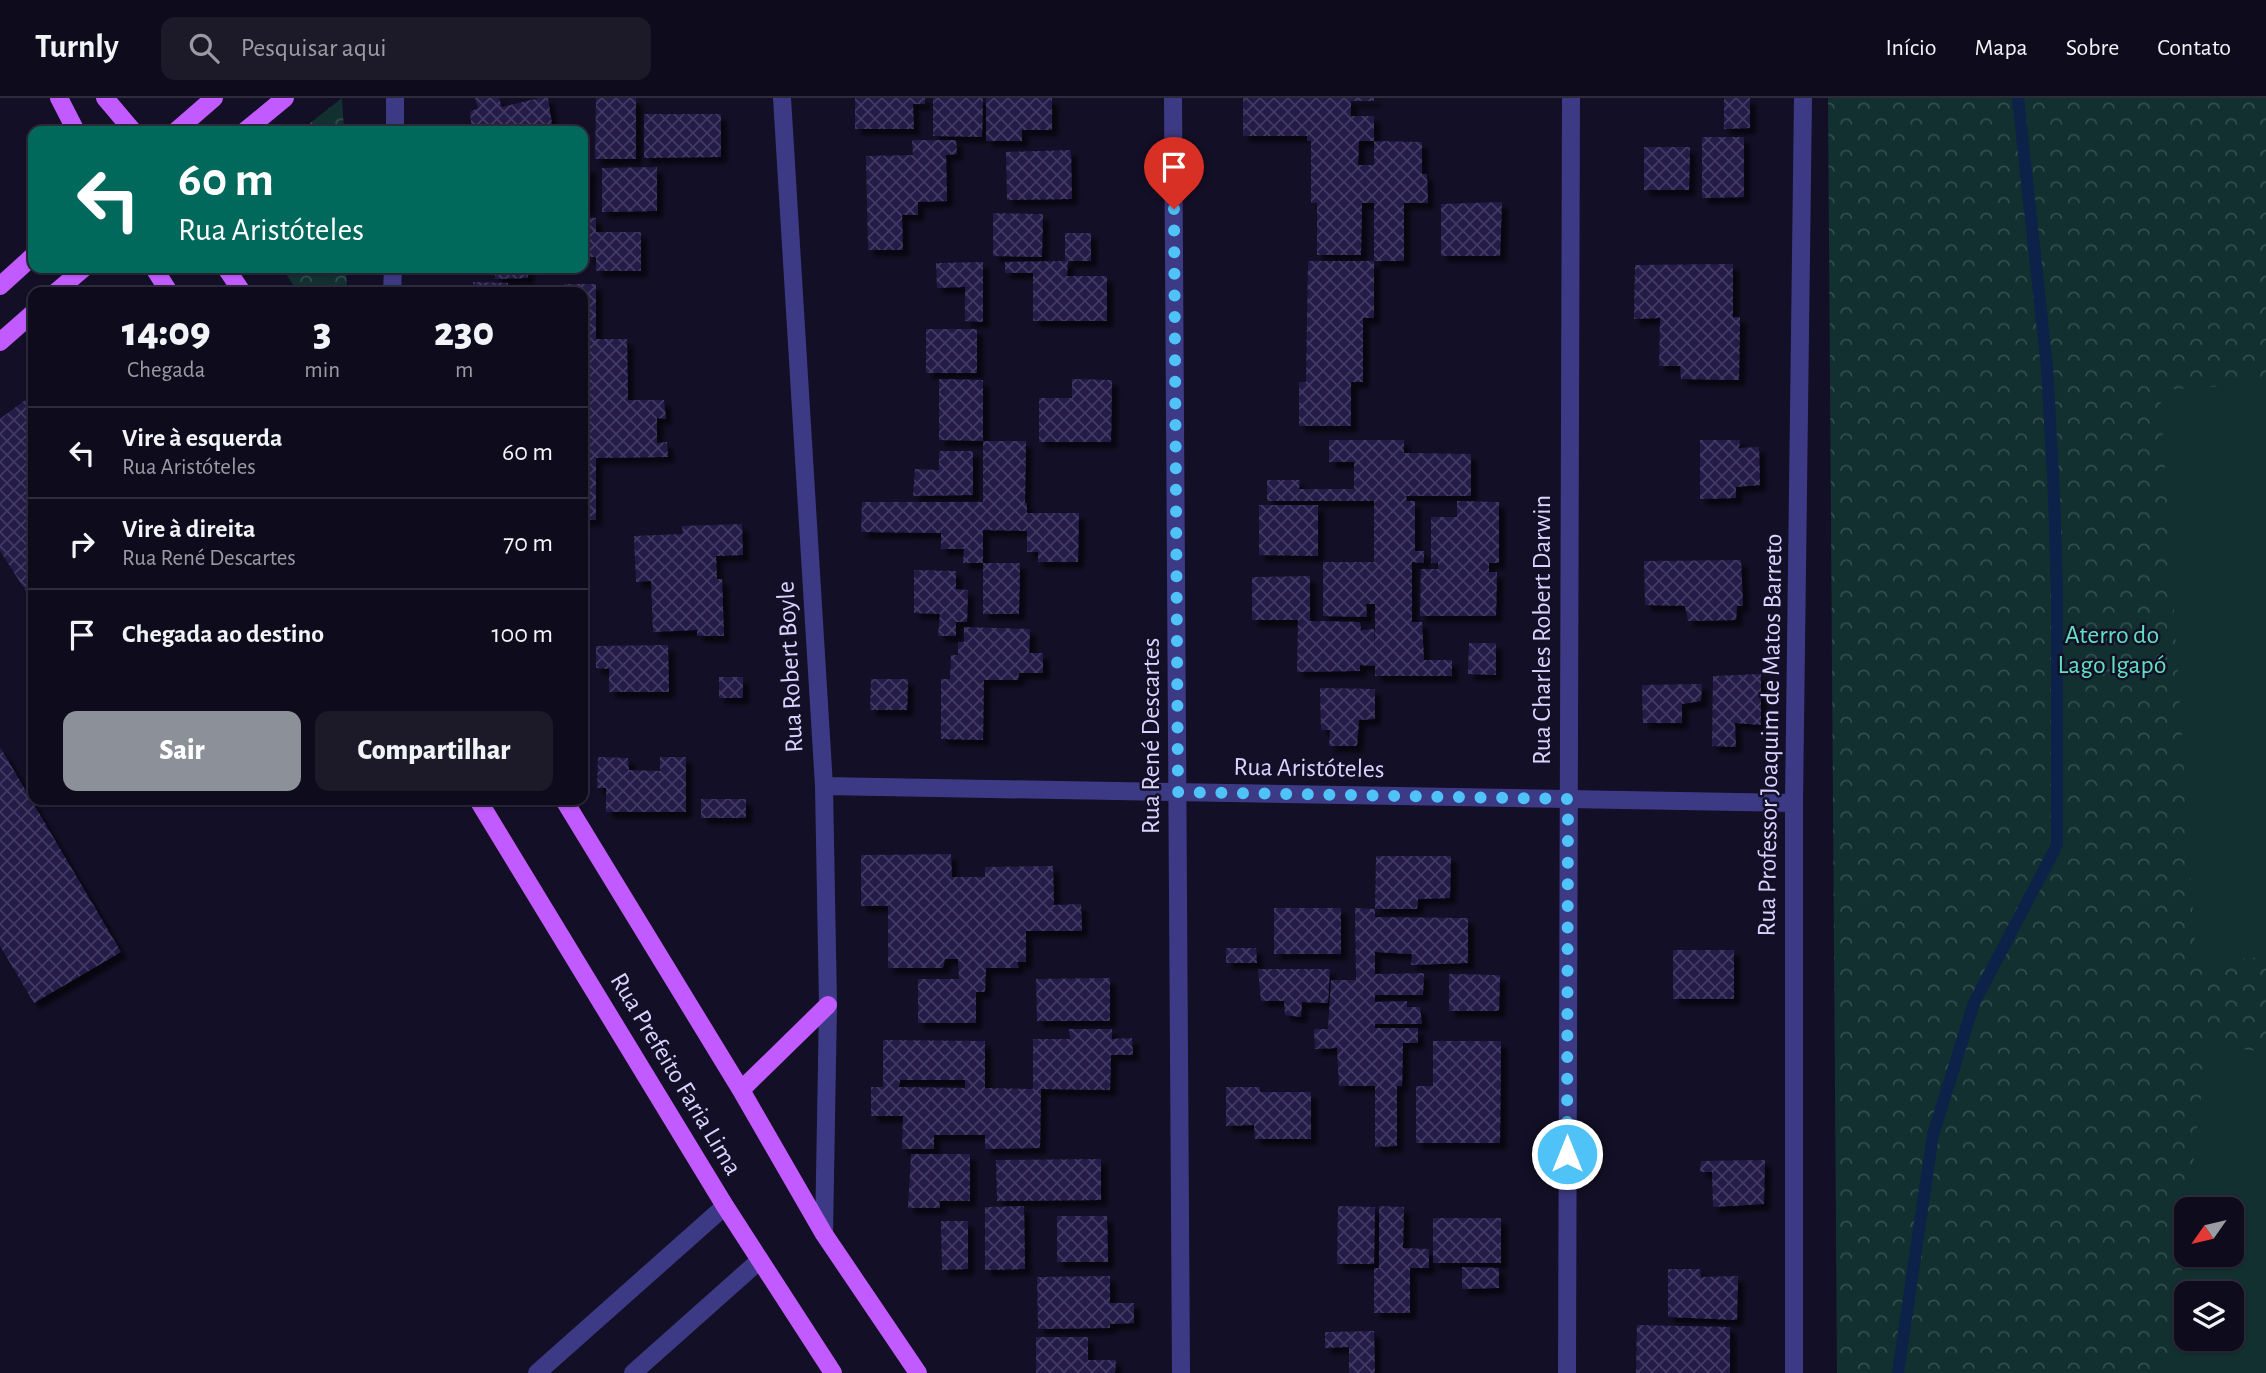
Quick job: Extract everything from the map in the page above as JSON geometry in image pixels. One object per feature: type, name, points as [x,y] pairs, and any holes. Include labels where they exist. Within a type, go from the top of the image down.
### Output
[{"type":"main road","points":[[60,98],[74,126]]},
{"type":"main road","points":[[105,98],[129,126]]},
{"type":"main road","points":[[182,126],[214,98]]},
{"type":"main road","points":[[251,126],[285,98]]},
{"type":"main road","points":[[0,286],[28,261]]},
{"type":"main road","points":[[63,287],[78,273]]},
{"type":"main road","points":[[0,342],[28,317]]},
{"type":"main road","name":"Rua Prefeito Faria Lima","points":[[481,805],[725,1206],[833,1373]]},
{"type":"main road","name":"Rua Prefeito Faria Lima","points":[[567,805],[741,1090],[824,1234],[918,1373]]},
{"type":"main road","points":[[741,1090],[828,1005]]},
{"type":"street","points":[[395,98],[395,126]]},
{"type":"street","name":"Rua Robert Boyle","points":[[782,98],[824,786],[828,1005],[824,1234]]},
{"type":"street","name":"Rua René Descartes","points":[[1173,98],[1181,1373]]},
{"type":"street","name":"Rua Charles Robert Darwin","points":[[1567,1373],[1571,98]]},
{"type":"street","name":"Rua Professor Joaquim de Matos Barreto","points":[[1794,1373],[1794,803],[1803,98]]},
{"type":"street","name":"Rua Aristóteles","points":[[824,786],[1794,803]]},
{"type":"street","points":[[537,1373],[725,1206]]},
{"type":"street","points":[[633,1373],[760,1260]]},
{"type":"green space","points":[[342,98],[344,126],[306,126]]},
{"type":"green space","name":"Aterro do Lago Igapó","points":[[1828,98],[2266,98],[2266,1373],[1837,1373]]},
{"type":"green space","points":[[285,273],[346,273],[347,287],[295,287]]},
{"type":"green space","points":[[2266,384],[2266,957],[2196,961],[2160,390]]},
{"type":"green space","points":[[2207,1045],[2266,1052],[2266,1373],[2170,1373],[2174,1338],[2174,1351],[2244,1351],[2244,1281],[2181,1281],[2182,1267],[2244,1267],[2244,1197],[2189,1197]]},
{"type":"building","points":[[475,98],[499,98],[502,107],[548,98],[552,126],[471,126],[470,112],[478,108]]},
{"type":"building","points":[[596,98],[636,98],[636,159],[595,159]]},
{"type":"building","points":[[855,98],[925,98],[925,104],[913,104],[914,129],[855,129]]},
{"type":"building","points":[[933,98],[983,98],[982,137],[933,136]]},
{"type":"building","points":[[986,98],[1052,98],[1052,130],[1022,130],[1022,141],[986,141]]},
{"type":"building","points":[[1243,98],[1374,98],[1374,101],[1351,101],[1351,116],[1374,116],[1374,141],[1422,142],[1422,174],[1427,174],[1428,203],[1404,203],[1404,261],[1374,261],[1374,203],[1362,203],[1361,255],[1317,255],[1317,203],[1311,203],[1311,141],[1307,141],[1307,136],[1243,136]],"holes":[[[1359,141],[1374,141],[1374,165],[1358,165]]]},
{"type":"building","points":[[1724,98],[1750,98],[1750,128],[1724,129]]},
{"type":"building","points":[[644,114],[721,114],[721,157],[644,158]]},
{"type":"building","points":[[1702,137],[1744,137],[1744,197],[1702,198]]},
{"type":"building","points":[[912,140],[956,140],[957,154],[946,155],[947,201],[918,202],[918,215],[902,215],[903,250],[868,250],[866,156],[913,155]]},
{"type":"building","points":[[1644,147],[1690,147],[1689,190],[1644,190]]},
{"type":"building","points":[[1071,150],[1072,199],[1007,200],[1006,152]]},
{"type":"building","points":[[588,167],[590,167],[589,209]]},
{"type":"building","points":[[657,167],[657,211],[602,212],[602,168]]},
{"type":"building","points":[[1502,202],[1500,256],[1441,256],[1441,204]]},
{"type":"building","points":[[993,213],[1043,214],[1042,257],[993,256]]},
{"type":"building","points":[[588,217],[596,218],[596,232],[641,232],[641,271],[596,271],[596,257],[588,257]]},
{"type":"building","points":[[1065,233],[1091,233],[1091,261],[1068,261],[1067,276],[1107,276],[1107,321],[1033,321],[1033,273],[1005,273],[1005,262],[1065,261]]},
{"type":"building","points":[[1308,261],[1374,261],[1374,318],[1363,318],[1363,382],[1351,382],[1351,426],[1299,426],[1299,382],[1306,382]]},
{"type":"building","points":[[983,262],[983,322],[965,321],[965,287],[937,288],[936,263]]},
{"type":"building","points":[[1733,264],[1733,317],[1740,317],[1739,380],[1681,379],[1680,366],[1659,366],[1660,318],[1634,319],[1635,265]]},
{"type":"building","points":[[495,273],[528,273],[528,278],[495,279]]},
{"type":"building","points":[[473,282],[508,283],[508,287],[473,287]]},
{"type":"building","points":[[565,284],[596,284],[596,339],[627,339],[628,400],[664,400],[666,419],[657,418],[657,443],[667,442],[668,457],[596,458],[596,520],[588,520],[588,287],[565,287]]},
{"type":"building","points":[[926,329],[977,329],[977,373],[926,373]]},
{"type":"building","points":[[939,379],[983,380],[983,441],[939,440]]},
{"type":"building","points":[[1072,379],[1112,380],[1111,442],[1039,442],[1039,398],[1072,398]]},
{"type":"building","points":[[28,398],[28,594],[0,551],[0,419]]},
{"type":"building","points":[[1329,440],[1404,440],[1404,453],[1471,454],[1471,496],[1406,496],[1407,501],[1415,501],[1415,551],[1424,551],[1424,563],[1412,562],[1412,622],[1422,622],[1424,660],[1452,660],[1452,676],[1375,676],[1375,666],[1360,665],[1360,671],[1297,672],[1298,620],[1252,620],[1252,577],[1310,576],[1310,621],[1360,622],[1361,630],[1374,629],[1375,653],[1375,604],[1366,604],[1367,617],[1323,616],[1323,562],[1374,562],[1374,501],[1267,501],[1267,480],[1300,480],[1299,489],[1354,489],[1354,462],[1329,462]]},
{"type":"building","points":[[1700,440],[1740,440],[1739,448],[1759,447],[1760,485],[1736,487],[1736,498],[1700,499]]},
{"type":"building","points":[[983,441],[1026,441],[1027,513],[1079,513],[1078,562],[1038,562],[1038,552],[1027,552],[1027,531],[983,530],[983,563],[963,563],[964,549],[941,549],[941,533],[861,532],[862,502],[983,502]]},
{"type":"building","points":[[939,451],[973,451],[973,495],[913,496],[915,469],[939,470]]},
{"type":"building","points":[[1457,501],[1499,502],[1499,563],[1489,563],[1489,572],[1497,572],[1496,616],[1420,616],[1421,569],[1438,569],[1438,563],[1431,563],[1431,517],[1457,517]]},
{"type":"building","points":[[1259,505],[1318,505],[1318,556],[1259,555]]},
{"type":"building","points":[[742,524],[743,555],[716,556],[717,579],[722,579],[724,636],[697,636],[697,630],[653,632],[651,581],[636,582],[634,536],[683,534],[682,526]]},
{"type":"building","points":[[1741,560],[1743,606],[1737,606],[1736,620],[1688,621],[1685,606],[1645,605],[1644,561]]},
{"type":"building","points":[[983,563],[1020,563],[1019,614],[983,614]]},
{"type":"building","points":[[914,570],[956,571],[956,589],[968,590],[967,622],[956,622],[956,636],[938,636],[940,614],[914,613]]},
{"type":"building","points":[[964,627],[1030,629],[1029,653],[1043,653],[1043,673],[1019,673],[1018,680],[984,680],[983,740],[941,739],[941,679],[950,679],[951,655],[958,655],[958,642],[964,642]]},
{"type":"building","points":[[1469,643],[1496,643],[1496,675],[1468,674]]},
{"type":"building","points":[[668,645],[669,692],[609,692],[609,669],[596,668],[596,646]]},
{"type":"building","points":[[1761,674],[1761,725],[1735,723],[1736,747],[1712,746],[1713,676]]},
{"type":"building","points":[[719,677],[743,677],[743,698],[719,698]]},
{"type":"building","points":[[871,679],[908,679],[907,710],[870,710]]},
{"type":"building","points":[[1702,684],[1701,701],[1682,704],[1682,723],[1643,723],[1642,685]]},
{"type":"building","points":[[1320,688],[1375,689],[1375,719],[1359,720],[1357,746],[1329,746],[1330,730],[1321,730]]},
{"type":"building","points":[[0,747],[28,794],[28,805],[34,805],[121,952],[34,1003],[0,946]]},
{"type":"building","points":[[598,757],[628,758],[629,770],[660,771],[660,757],[686,757],[686,812],[606,812],[606,788],[597,788]]},
{"type":"building","points":[[701,799],[746,799],[746,818],[701,818]]},
{"type":"building","points":[[951,854],[952,877],[985,877],[985,867],[1053,866],[1054,905],[1081,904],[1082,931],[1026,931],[1026,962],[1017,962],[1019,968],[986,968],[985,992],[976,992],[976,1023],[918,1023],[918,979],[959,979],[958,959],[945,959],[943,968],[888,968],[888,906],[861,906],[861,855]]},
{"type":"building","points":[[1376,856],[1451,856],[1450,898],[1418,899],[1417,909],[1375,909]]},
{"type":"building","points":[[1274,908],[1341,908],[1341,954],[1274,954]]},
{"type":"building","points":[[1355,908],[1375,909],[1375,917],[1468,918],[1468,963],[1411,965],[1412,954],[1375,952],[1375,974],[1424,973],[1423,995],[1375,995],[1375,1002],[1407,1001],[1407,1007],[1420,1007],[1422,1024],[1375,1024],[1375,1028],[1418,1028],[1418,1043],[1403,1043],[1402,1086],[1397,1086],[1397,1146],[1375,1147],[1375,1086],[1339,1086],[1337,1048],[1315,1049],[1314,1029],[1328,1029],[1331,980],[1356,980]]},
{"type":"building","points":[[1226,948],[1256,948],[1257,963],[1226,963]]},
{"type":"building","points":[[1673,950],[1734,950],[1734,999],[1673,999]]},
{"type":"building","points":[[1258,969],[1330,969],[1328,1003],[1302,1002],[1301,1017],[1285,1015],[1284,1001],[1261,1001]]},
{"type":"building","points":[[1449,974],[1500,975],[1499,1011],[1449,1011]]},
{"type":"building","points":[[1110,978],[1110,1021],[1037,1021],[1036,979]]},
{"type":"building","points":[[1069,1029],[1112,1029],[1112,1039],[1132,1038],[1133,1055],[1111,1055],[1110,1090],[1041,1089],[1040,1148],[985,1149],[985,1135],[934,1135],[934,1149],[902,1149],[903,1116],[871,1116],[871,1087],[883,1087],[883,1040],[985,1041],[985,1088],[1033,1089],[1033,1039],[1070,1039]],"holes":[[[900,1080],[965,1080],[965,1088],[899,1087]]]},
{"type":"building","points":[[1433,1041],[1501,1041],[1500,1143],[1416,1143],[1416,1086],[1433,1086]]},
{"type":"building","points":[[1226,1087],[1260,1087],[1260,1092],[1311,1092],[1311,1139],[1255,1139],[1254,1125],[1226,1126]]},
{"type":"building","points":[[911,1154],[970,1154],[970,1201],[939,1201],[940,1208],[908,1208]]},
{"type":"building","points":[[1101,1159],[1101,1200],[997,1201],[996,1160]]},
{"type":"building","points":[[1765,1160],[1764,1204],[1713,1207],[1712,1172],[1700,1172],[1701,1161]]},
{"type":"building","points":[[1024,1206],[1025,1269],[985,1270],[985,1207]]},
{"type":"building","points":[[1338,1206],[1375,1207],[1374,1264],[1337,1264]]},
{"type":"building","points":[[1379,1206],[1404,1207],[1403,1248],[1429,1249],[1429,1268],[1410,1268],[1410,1313],[1374,1313],[1374,1268],[1379,1268]]},
{"type":"building","points":[[1057,1216],[1107,1216],[1108,1262],[1057,1262]]},
{"type":"building","points":[[1433,1218],[1501,1218],[1501,1263],[1433,1263]]},
{"type":"building","points":[[941,1221],[968,1221],[968,1269],[942,1270]]},
{"type":"building","points":[[1462,1267],[1499,1268],[1499,1288],[1462,1289]]},
{"type":"building","points":[[1668,1269],[1700,1269],[1701,1277],[1738,1276],[1737,1320],[1668,1317]]},
{"type":"building","points":[[1110,1276],[1110,1303],[1134,1303],[1134,1323],[1110,1324],[1110,1328],[1038,1329],[1037,1277]]},
{"type":"building","points":[[1637,1325],[1730,1327],[1730,1373],[1636,1373]]},
{"type":"building","points":[[1374,1331],[1375,1373],[1349,1373],[1349,1347],[1325,1348],[1325,1332]]},
{"type":"building","points":[[1036,1337],[1088,1337],[1088,1360],[1116,1360],[1115,1373],[1036,1373]]},
{"type":"waterway","points":[[1898,1373],[1933,1135],[1974,1003],[2057,845],[2057,592],[2054,494],[2047,367],[2018,98]]},
{"type":"route","points":[[1174,209],[1178,792],[1568,799],[1567,1154]]}]
